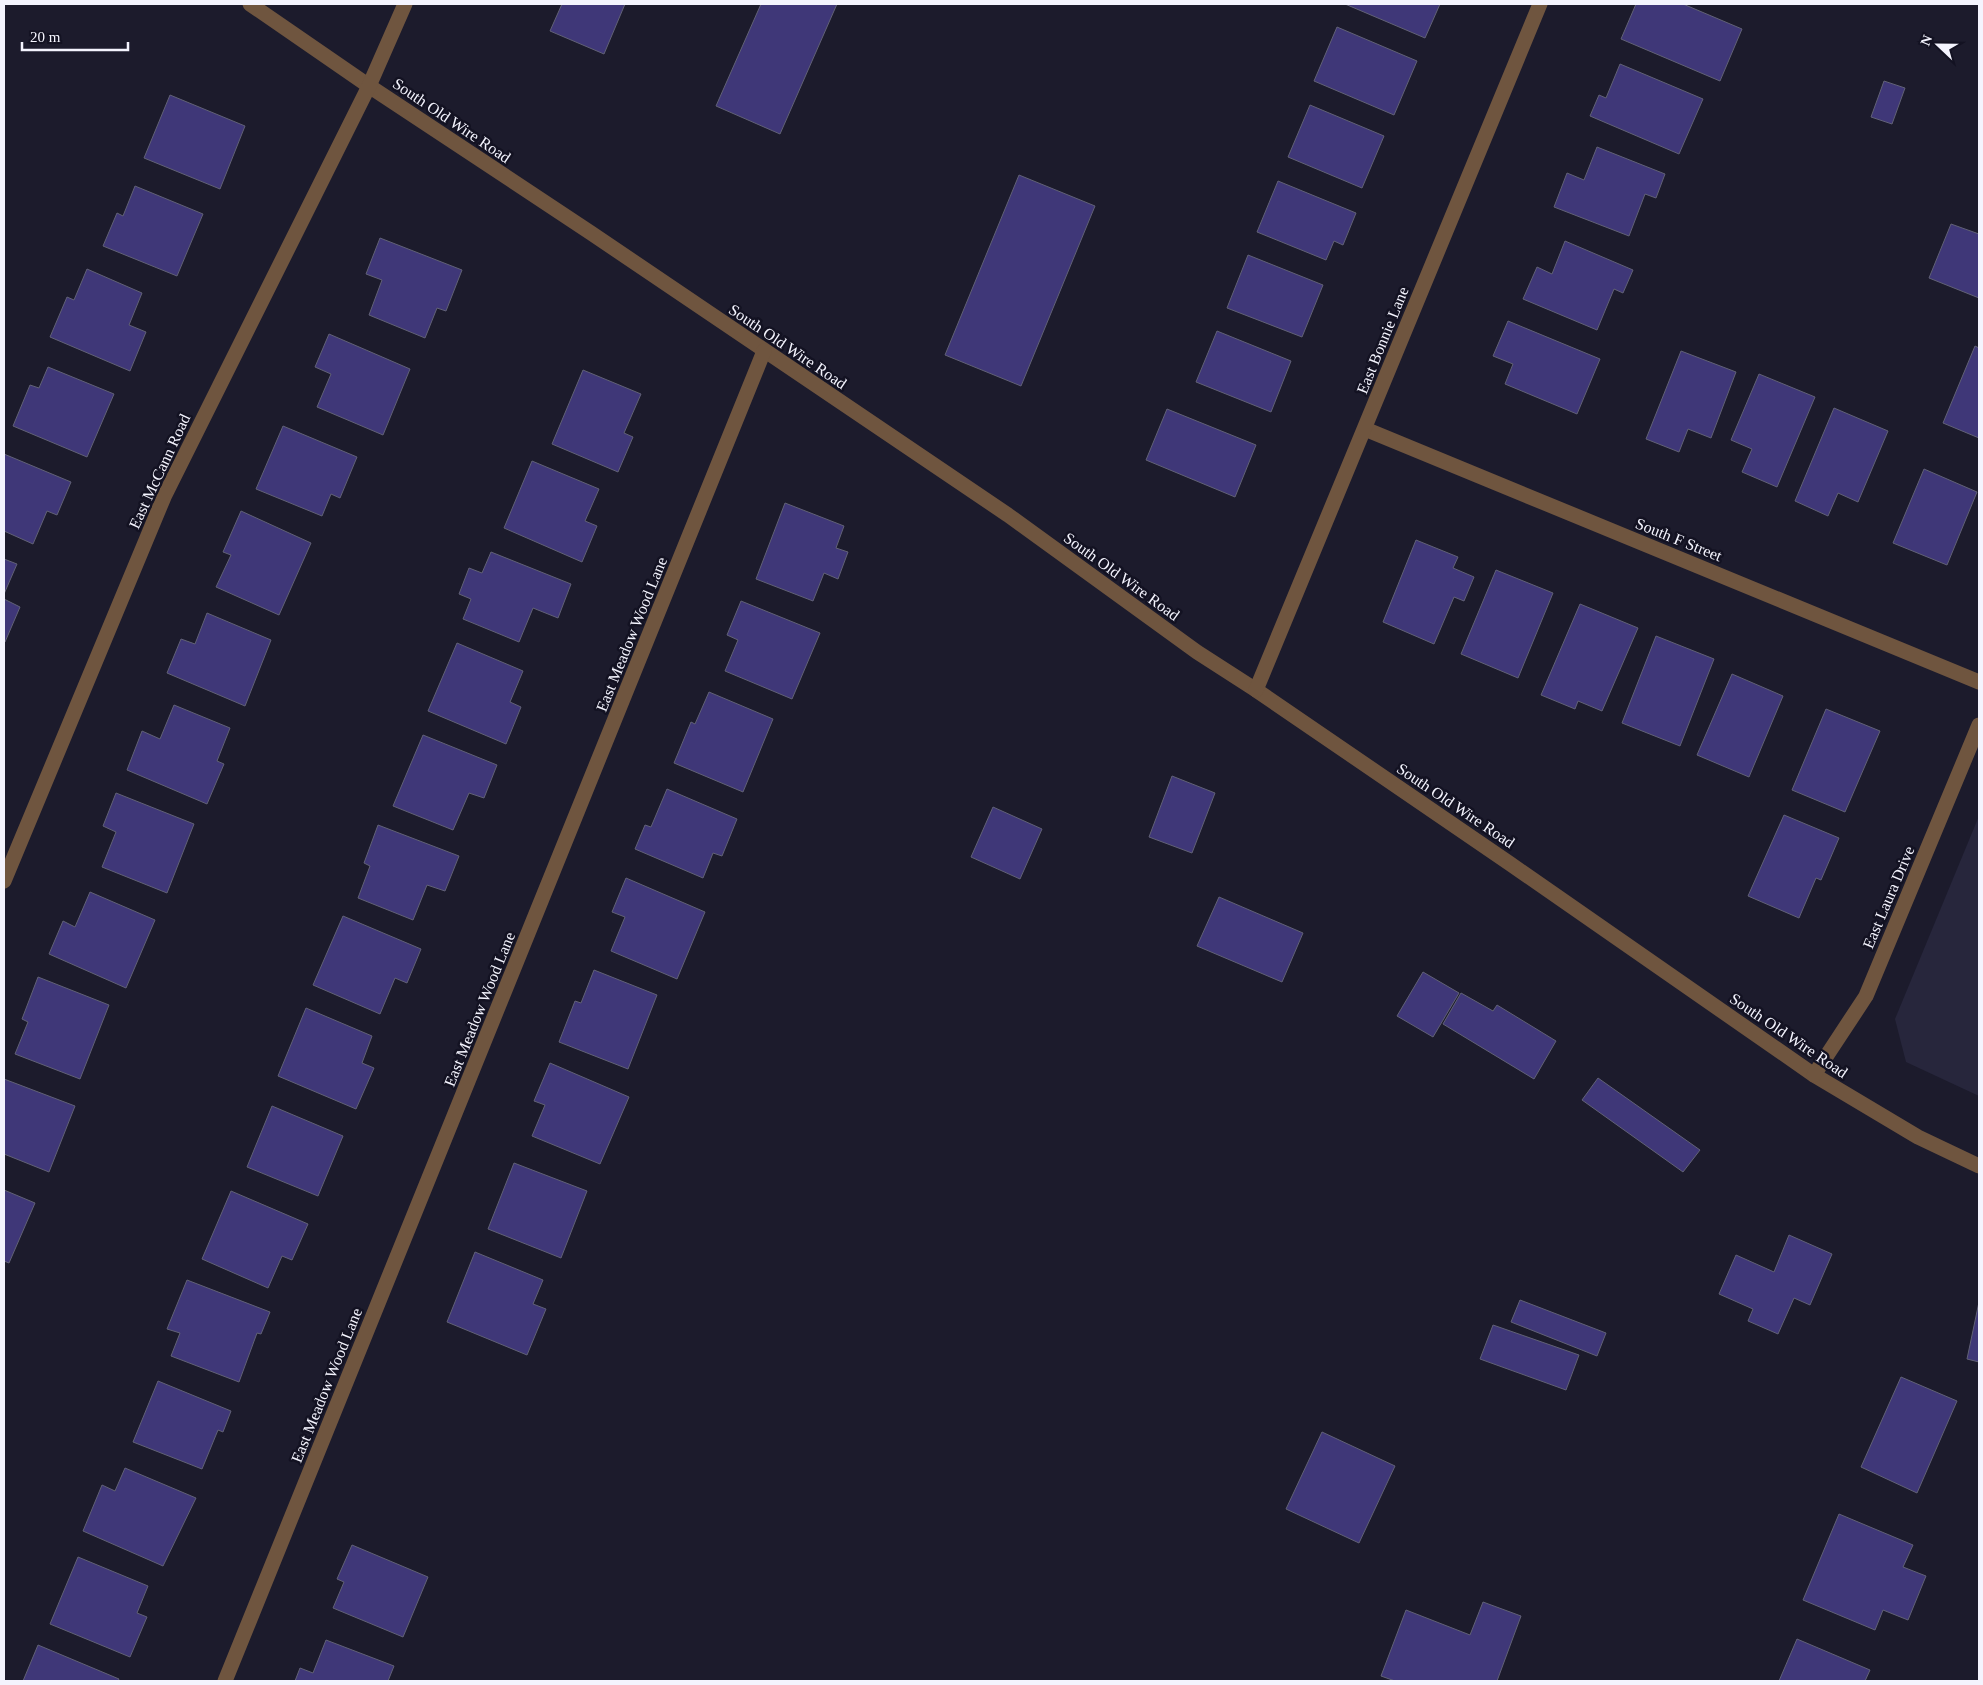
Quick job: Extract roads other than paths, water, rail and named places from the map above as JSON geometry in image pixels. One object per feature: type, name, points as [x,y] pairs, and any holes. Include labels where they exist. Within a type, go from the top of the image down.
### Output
[{"type":"street","name":"South Old Wire Road","points":[[250,4],[1008,515],[1197,652],[1518,868],[1814,1075],[1918,1138],[1979,1166]]},
{"type":"street","name":"East McCann Road","points":[[4,880],[164,497],[369,86],[405,4]]},
{"type":"street","name":"East Bonnie Lane","points":[[1256,690],[1540,4]]},
{"type":"street","name":"East Meadow Wood Lane","points":[[225,1681],[764,351]]},
{"type":"street","name":"South F Street","points":[[1365,429],[1979,682]]},
{"type":"street","name":"East Laura Drive","points":[[1814,1075],[1866,996],[1979,725]]}]
